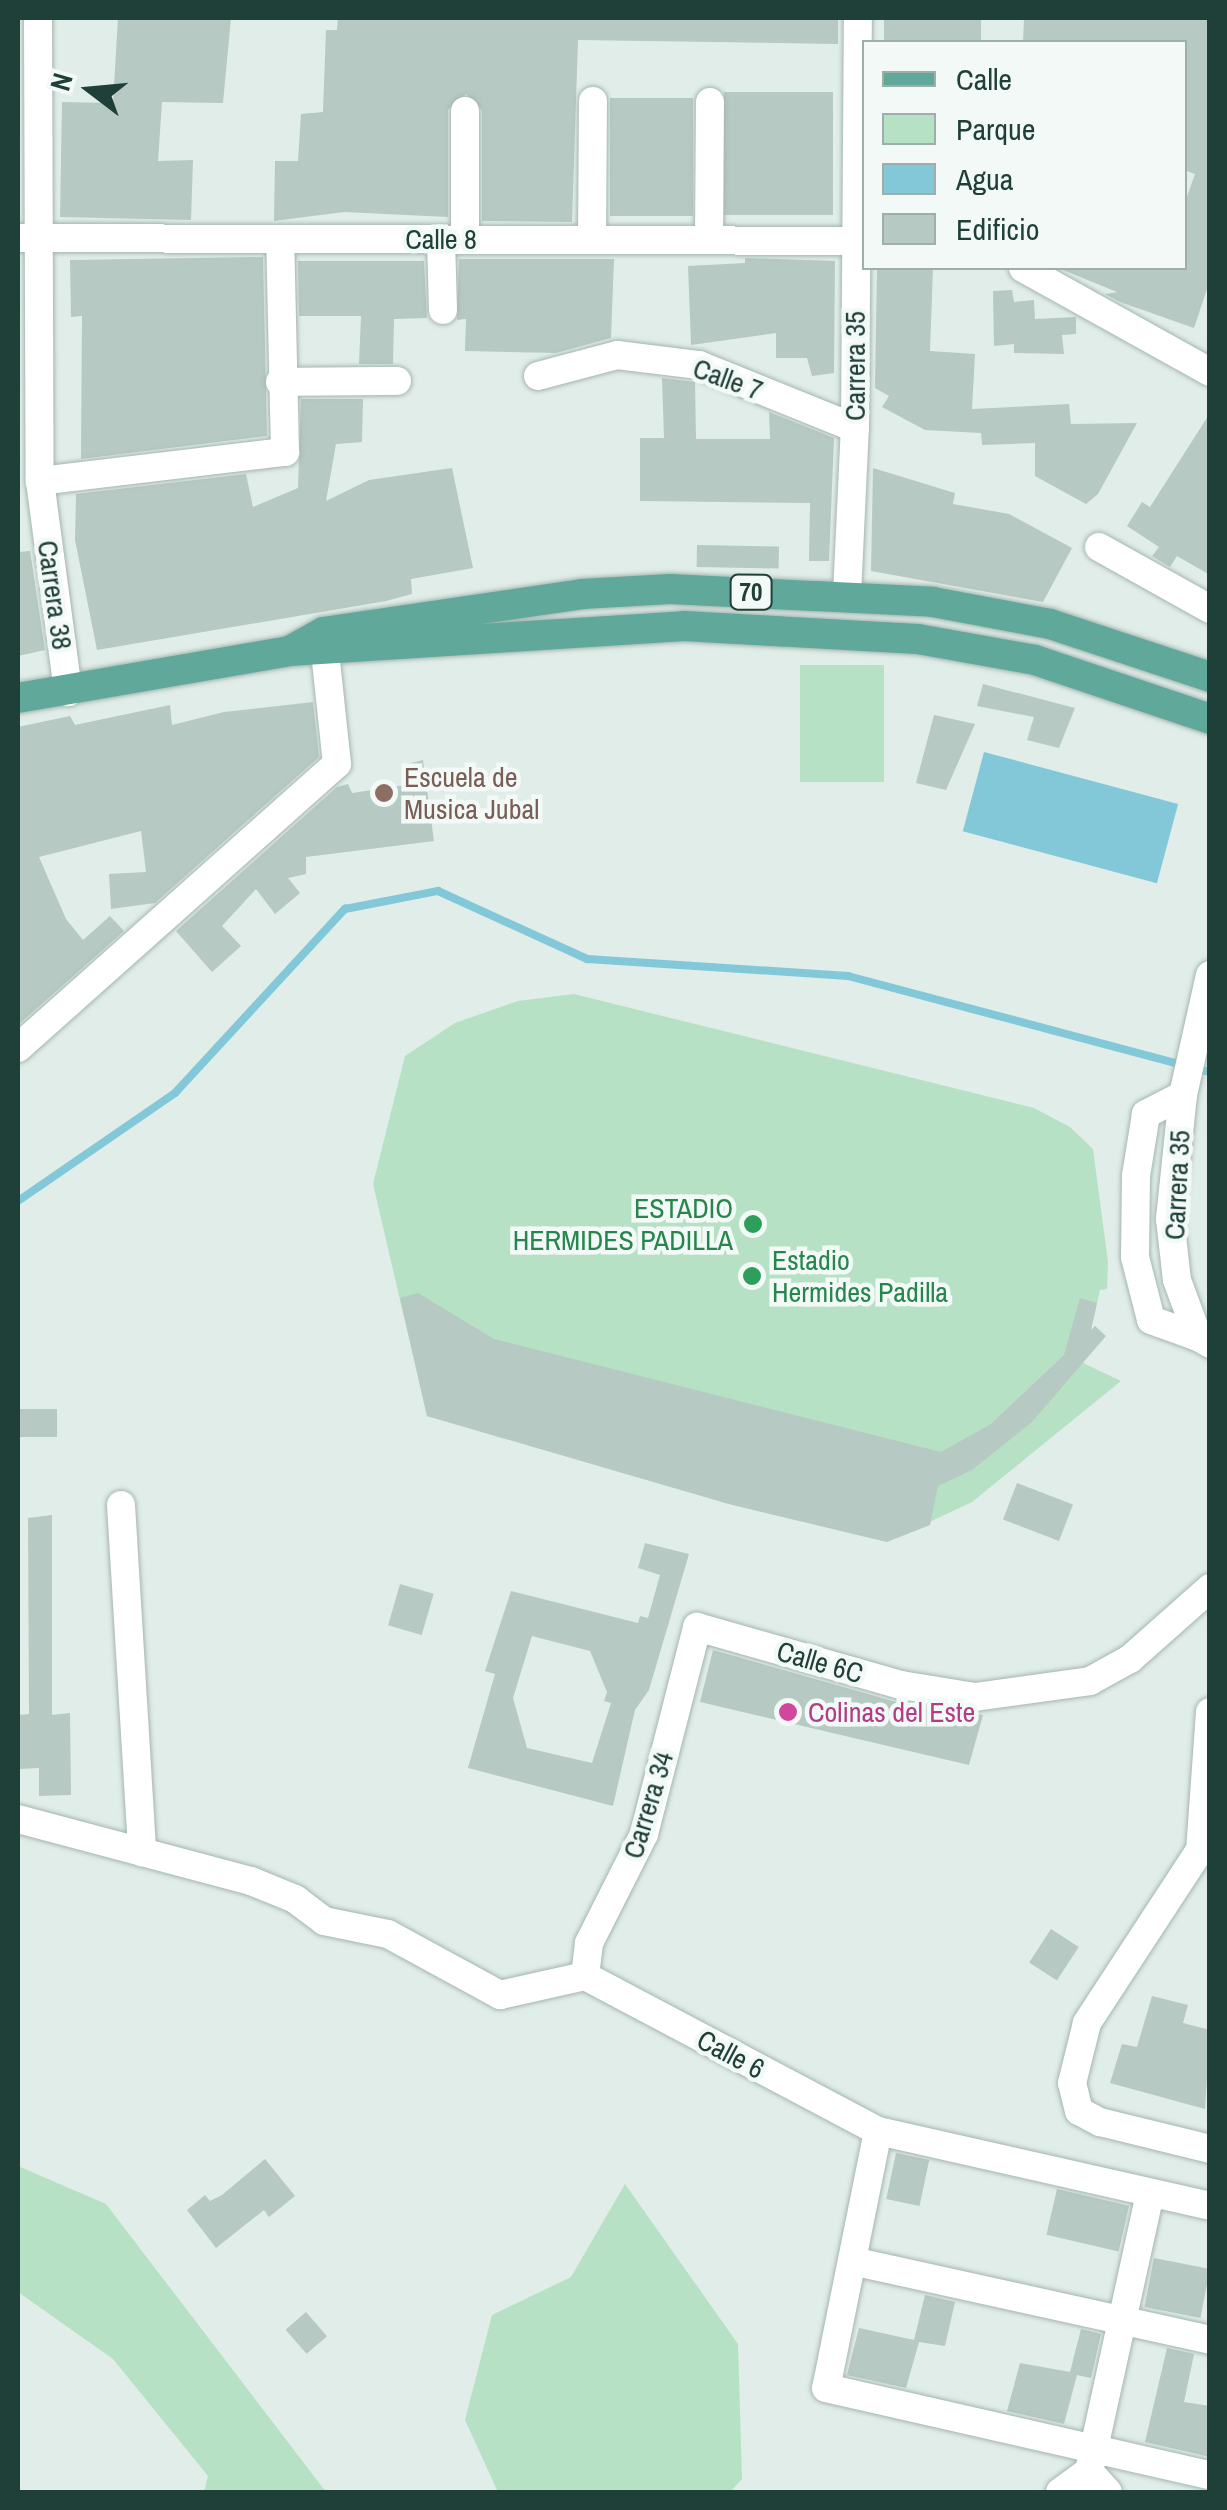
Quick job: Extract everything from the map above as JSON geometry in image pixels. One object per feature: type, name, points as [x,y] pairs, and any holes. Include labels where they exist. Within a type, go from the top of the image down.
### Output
[{"type":"main road","name":"70","points":[[18,698],[68,692],[582,594],[670,589],[846,595],[1050,624],[1210,677]]},
{"type":"main road","name":"70","points":[[325,643],[594,628],[792,628],[918,638],[1035,660],[1210,719]]},
{"type":"street","name":"Carrera 38","points":[[38,18],[27,238],[40,481],[68,692]]},
{"type":"street","name":"Carrera 35","points":[[846,595],[860,241],[858,18]]},
{"type":"street","points":[[592,240],[593,101]]},
{"type":"street","points":[[709,240],[710,102]]},
{"type":"street","points":[[443,310],[465,110]]},
{"type":"street","name":"Calle 8","points":[[27,238],[860,241]]},
{"type":"street","points":[[40,481],[286,452],[280,382],[280,238]]},
{"type":"street","points":[[1038,270],[1208,366]]},
{"type":"street","name":"Calle 7","points":[[538,376],[617,355],[699,364],[855,428]]},
{"type":"street","points":[[280,382],[397,381]]},
{"type":"street","points":[[1099,547],[1210,610]]},
{"type":"street","points":[[18,1048],[338,764],[325,643]]},
{"type":"street","name":"Carrera 35","points":[[1204,1340],[1176,1280],[1170,1219],[1185,1085],[1210,974]]},
{"type":"street","points":[[1185,1085],[1146,1114],[1136,1176],[1135,1257],[1151,1320],[1204,1340]]},
{"type":"street","points":[[122,1505],[142,1852]]},
{"type":"street","name":"Calle 6C","points":[[696,1627],[901,1685],[975,1697],[1090,1681],[1130,1659],[1210,1588]]},
{"type":"street","name":"Carrera 34","points":[[585,1976],[589,1942],[644,1834],[696,1627]]},
{"type":"street","points":[[1210,1712],[1200,1850],[1086,2023],[1072,2083],[1079,2111],[1100,2122],[1210,2148]]},
{"type":"street","points":[[18,1819],[251,1881],[295,1899],[324,1920],[388,1934],[500,1994],[585,1976]]},
{"type":"street","name":"Calle 6","points":[[585,1976],[878,2131],[1210,2206]]},
{"type":"street","points":[[878,2131],[826,2388],[1091,2460],[1210,2475]]},
{"type":"street","points":[[1060,2492],[1091,2460],[1150,2193]]},
{"type":"street","points":[[852,2261],[1210,2340]]},
{"type":"street","points":[[1091,2460],[1108,2492]]},
{"type":"green space","points":[[800,665],[884,665],[884,782],[800,782]]},
{"type":"green space","name":"Estadio Hermides Padilla","points":[[574,994],[1034,1108],[1070,1127],[1093,1149],[1108,1262],[1107,1289],[1100,1290],[1083,1363],[1121,1381],[972,1502],[887,1542],[729,1504],[427,1416],[373,1184],[405,1056],[455,1023],[518,1001]]},
{"type":"green space","points":[[18,2166],[106,2204],[326,2492],[204,2492],[208,2476],[113,2359],[18,2292]]},
{"type":"green space","points":[[625,2184],[738,2344],[742,2479],[730,2492],[498,2492],[465,2420],[492,2315],[571,2277]]},
{"type":"water","points":[[984,752],[1178,804],[1157,883],[963,831]]},
{"type":"building","points":[[118,18],[231,18],[223,103],[162,102],[158,161],[193,160],[191,220],[60,217],[62,102],[113,103]]},
{"type":"building","points":[[338,18],[838,18],[838,44],[578,40],[572,222],[482,221],[482,110],[466,94],[448,110],[448,217],[344,212],[274,221],[275,161],[298,161],[301,114],[323,112],[326,30],[337,30]]},
{"type":"building","points":[[884,18],[981,18],[981,40],[884,40]]},
{"type":"building","points":[[1024,18],[1210,18],[1210,280],[1194,328],[1120,302],[1105,294],[1117,292],[1063,270],[1187,270],[1187,197],[1195,174],[1187,171],[1187,40],[1023,40]]},
{"type":"building","points":[[724,92],[833,92],[833,215],[724,215]]},
{"type":"building","points":[[610,98],[693,98],[693,216],[610,216]]},
{"type":"building","points":[[263,257],[267,436],[81,459],[82,316],[71,317],[70,260]]},
{"type":"building","points":[[745,258],[835,261],[834,373],[812,376],[807,358],[776,358],[776,333],[691,345],[688,266],[745,263]]},
{"type":"building","points":[[459,259],[614,259],[611,338],[556,353],[465,351],[466,319],[457,320]]},
{"type":"building","points":[[298,261],[424,261],[427,318],[394,319],[393,364],[359,364],[361,316],[299,316]]},
{"type":"building","points":[[877,270],[933,270],[930,351],[975,354],[972,409],[1069,404],[1071,424],[1137,423],[1098,494],[1086,504],[1035,476],[1035,443],[982,445],[981,433],[925,430],[882,407],[889,396],[875,388]]},
{"type":"building","points":[[1012,290],[1014,302],[1034,300],[1035,319],[1076,317],[1076,334],[1062,335],[1064,354],[1014,353],[1014,344],[994,346],[993,291]]},
{"type":"building","points":[[662,378],[695,382],[696,439],[770,439],[769,412],[834,438],[829,561],[809,561],[810,503],[640,501],[640,438],[664,438]]},
{"type":"building","points":[[301,399],[363,399],[362,442],[336,444],[326,501],[369,480],[452,468],[473,568],[411,579],[412,594],[386,601],[97,650],[75,540],[76,494],[246,474],[253,507],[298,488]]},
{"type":"building","points":[[1210,413],[1210,575],[1177,556],[1170,567],[1152,556],[1159,547],[1127,526],[1142,502],[1150,507]]},
{"type":"building","points":[[873,468],[955,493],[953,504],[1009,514],[1072,548],[1043,602],[871,571]]},
{"type":"building","points":[[697,545],[779,546],[779,568],[697,567]]},
{"type":"building","points":[[30,551],[45,650],[18,656],[18,552]]},
{"type":"building","points":[[983,684],[1075,708],[1059,748],[1027,740],[1034,717],[977,706]]},
{"type":"building","points":[[313,702],[319,757],[155,903],[111,909],[109,874],[146,872],[141,831],[39,857],[66,919],[83,940],[110,916],[124,931],[18,1025],[18,727],[70,716],[75,725],[170,705],[172,725],[224,712]]},
{"type":"building","points":[[934,715],[975,724],[946,790],[916,783]]},
{"type":"building","points":[[423,760],[434,841],[306,857],[306,874],[288,878],[300,893],[275,914],[256,889],[222,926],[241,946],[212,972],[176,931],[337,787],[348,784],[352,793],[406,785],[403,765]]},
{"type":"building","points":[[418,1293],[494,1339],[941,1452],[991,1424],[1064,1355],[1080,1298],[1097,1303],[1091,1330],[1095,1326],[1106,1336],[1032,1422],[972,1470],[938,1486],[930,1525],[887,1542],[729,1504],[427,1416],[400,1298]]},
{"type":"building","points":[[18,1409],[57,1409],[57,1437],[18,1437]]},
{"type":"building","points":[[1017,1483],[1073,1505],[1059,1541],[1003,1519]]},
{"type":"building","points":[[52,1515],[52,1715],[70,1713],[71,1795],[39,1796],[39,1768],[18,1769],[18,1715],[29,1714],[28,1518]]},
{"type":"building","points":[[645,1543],[689,1554],[649,1690],[635,1710],[613,1806],[468,1768],[495,1674],[485,1671],[511,1591],[638,1623],[640,1616],[648,1618],[660,1575],[638,1568]],"holes":[[[532,1636],[590,1651],[607,1692],[604,1701],[611,1703],[592,1763],[527,1748],[513,1698]]]},
{"type":"building","points":[[400,1584],[434,1594],[422,1635],[388,1625]]},
{"type":"building","points":[[713,1650],[896,1702],[983,1715],[969,1765],[700,1702]]},
{"type":"building","points":[[1051,1929],[1079,1947],[1057,1981],[1029,1963]]},
{"type":"building","points":[[1152,1996],[1188,2005],[1183,2023],[1210,2030],[1205,2109],[1110,2083],[1122,2044],[1137,2047]]},
{"type":"building","points":[[896,2153],[929,2160],[919,2206],[886,2199]]},
{"type":"building","points":[[265,2159],[295,2196],[269,2217],[264,2210],[216,2248],[187,2210],[205,2195],[210,2201],[222,2195]]},
{"type":"building","points":[[1057,2189],[1129,2206],[1119,2251],[1046,2235]]},
{"type":"building","points":[[1154,2258],[1210,2269],[1200,2318],[1144,2307]]},
{"type":"building","points":[[925,2295],[955,2302],[945,2346],[919,2342],[906,2388],[847,2375],[859,2328],[914,2340]]},
{"type":"building","points":[[306,2312],[327,2336],[307,2354],[286,2330]]},
{"type":"building","points":[[1081,2329],[1101,2334],[1091,2378],[1077,2375],[1064,2424],[1007,2411],[1020,2363],[1070,2372]]},
{"type":"building","points":[[1167,2348],[1194,2354],[1184,2402],[1210,2406],[1210,2457],[1145,2442]]},
{"type":"waterway","points":[[18,1201],[175,1093],[345,909],[438,891],[587,959],[848,976],[1210,1072]]},
{"type":"place","name":"Escuela de Musica Jubal","points":[[384,793]]},
{"type":"place","name":"ESTADIO HERMIDES PADILLA","points":[[753,1224]]},
{"type":"place","name":"Estadio Hermides Padilla","points":[[752,1276]]},
{"type":"place","name":"Colinas del Este","points":[[788,1712]]}]
